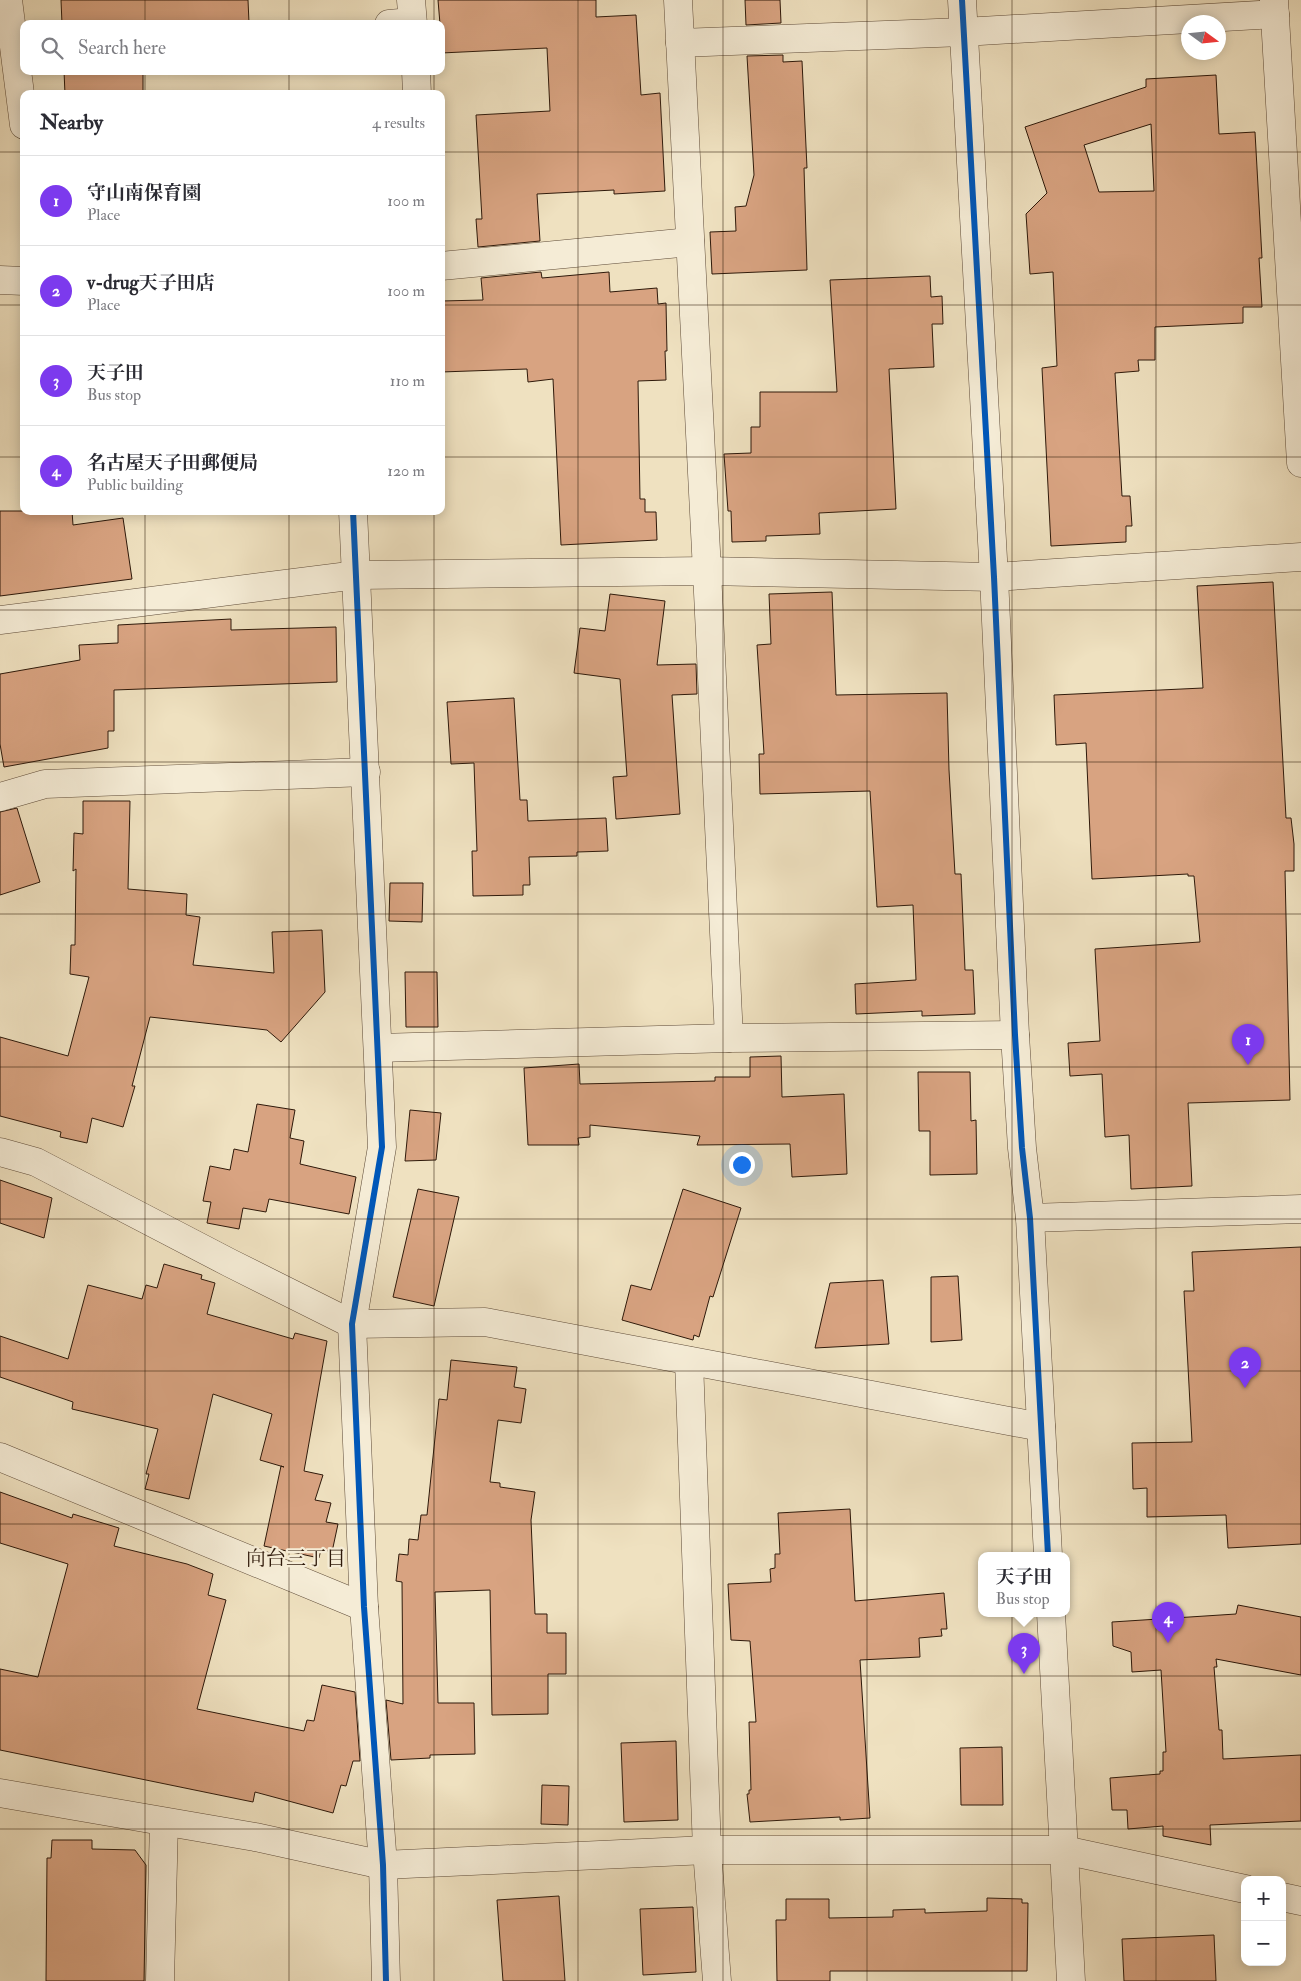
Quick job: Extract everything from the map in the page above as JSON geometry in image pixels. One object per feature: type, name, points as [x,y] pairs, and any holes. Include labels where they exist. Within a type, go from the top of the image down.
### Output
[{"type":"street","points":[[8,0],[19,50],[20,65]]},
{"type":"street","points":[[678,0],[729,1038]]},
{"type":"street","points":[[962,0],[994,577],[1015,1035],[1022,1148],[1030,1218],[1048,1552]]},
{"type":"street","points":[[680,42],[963,32],[1274,7],[1296,282],[1301,463]]},
{"type":"street","points":[[21,75],[22,90]]},
{"type":"street","points":[[416,75],[417,90]]},
{"type":"street","points":[[445,266],[690,242]]},
{"type":"street","points":[[0,280],[20,281]]},
{"type":"street","points":[[353,515],[382,1146],[352,1324],[364,1606],[383,1865],[386,1981]]},
{"type":"street","points":[[0,620],[357,574],[707,571],[994,577],[1301,557]]},
{"type":"street","points":[[0,797],[46,784],[366,772]]},
{"type":"street","points":[[378,1048],[729,1038],[1015,1035]]},
{"type":"street","points":[[0,1152],[36,1162],[352,1324],[485,1322],[1041,1427]]},
{"type":"street","points":[[1030,1218],[1301,1209]]},
{"type":"street","points":[[689,1361],[707,1850],[717,1981]]},
{"type":"street","points":[[0,1457],[364,1606]]},
{"type":"street","points":[[1051,1617],[1071,1981]]},
{"type":"street","points":[[0,1793],[255,1837],[383,1865],[707,1850],[1064,1850],[1241,1888]]},
{"type":"street","points":[[160,1981],[164,1822]]},
{"type":"street","points":[[1286,1899],[1301,1902]]},
{"type":"building","points":[[61,0],[248,0],[249,20],[62,20]]},
{"type":"building","points":[[438,0],[596,0],[596,17],[636,15],[641,95],[660,93],[665,191],[614,194],[614,190],[537,194],[540,241],[478,247],[476,219],[482,219],[476,115],[550,111],[547,48],[445,53],[445,20],[440,20]]},
{"type":"building","points":[[745,0],[780,0],[781,23],[746,25]]},
{"type":"building","points":[[783,55],[783,62],[802,61],[807,168],[804,168],[807,270],[712,274],[710,232],[736,231],[735,207],[746,206],[754,175],[747,56]]},
{"type":"building","points":[[64,75],[143,75],[143,90],[65,90]]},
{"type":"building","points":[[1216,75],[1219,134],[1255,132],[1262,258],[1259,258],[1262,307],[1243,307],[1243,323],[1155,327],[1155,360],[1138,360],[1139,371],[1115,373],[1122,496],[1130,496],[1132,526],[1126,526],[1126,542],[1051,546],[1042,368],[1057,366],[1053,272],[1030,274],[1026,214],[1047,193],[1025,127],[1146,87],[1146,79]],"holes":[[[1151,124],[1154,191],[1099,192],[1084,145]]]},
{"type":"building","points":[[541,272],[542,278],[609,272],[610,292],[657,288],[658,304],[666,303],[666,380],[638,381],[640,499],[645,499],[645,512],[656,512],[657,540],[561,545],[553,379],[528,382],[527,369],[445,372],[445,301],[483,300],[481,278]]},
{"type":"building","points":[[930,276],[931,297],[942,296],[943,324],[932,324],[934,367],[889,369],[896,509],[819,513],[820,534],[766,536],[766,541],[732,542],[731,511],[728,511],[724,454],[751,453],[751,427],[760,427],[760,392],[837,392],[830,280]]},
{"type":"building","points":[[0,511],[20,511],[20,515],[72,515],[73,525],[123,518],[132,579],[0,596]]},
{"type":"building","points":[[1273,582],[1286,818],[1291,818],[1294,844],[1294,871],[1285,871],[1290,1100],[1188,1103],[1192,1186],[1131,1189],[1129,1135],[1105,1137],[1102,1074],[1070,1076],[1068,1043],[1100,1041],[1095,949],[1200,942],[1194,876],[1188,876],[1188,874],[1092,879],[1086,743],[1056,745],[1054,695],[1203,688],[1197,586]]},
{"type":"building","points":[[832,592],[836,695],[947,693],[955,874],[961,874],[965,970],[973,970],[975,1014],[922,1016],[922,1011],[856,1014],[855,984],[916,980],[913,905],[877,907],[870,791],[760,794],[759,754],[764,754],[757,645],[771,644],[769,594]]},
{"type":"building","points":[[610,594],[665,601],[657,665],[696,664],[697,694],[672,695],[680,814],[616,819],[613,777],[627,776],[620,679],[574,673],[580,628],[605,631]]},
{"type":"building","points":[[231,619],[231,630],[336,627],[337,682],[114,690],[114,731],[108,731],[108,748],[4,767],[0,744],[0,674],[80,660],[79,645],[118,643],[118,625]]},
{"type":"building","points":[[514,698],[520,800],[527,800],[528,821],[606,818],[608,851],[577,852],[577,856],[529,857],[530,885],[523,885],[523,895],[473,896],[472,851],[477,851],[474,763],[451,764],[447,702]]},
{"type":"building","points":[[83,801],[130,801],[128,889],[187,894],[186,915],[200,917],[193,965],[274,973],[272,932],[322,930],[325,992],[281,1042],[267,1030],[150,1017],[132,1086],[135,1086],[123,1127],[92,1118],[87,1143],[60,1137],[61,1132],[0,1116],[0,1037],[68,1056],[89,977],[70,974],[71,945],[75,945],[76,869],[73,871],[74,833],[83,834]]},
{"type":"building","points":[[17,808],[40,882],[0,895],[0,812]]},
{"type":"building","points":[[390,883],[423,883],[422,922],[389,921]]},
{"type":"building","points":[[405,972],[437,972],[438,1027],[406,1027]]},
{"type":"building","points":[[781,1056],[782,1097],[844,1094],[847,1174],[792,1177],[790,1144],[697,1145],[700,1136],[590,1125],[590,1137],[578,1138],[579,1145],[528,1145],[524,1068],[579,1064],[580,1084],[715,1081],[715,1077],[750,1077],[750,1057]]},
{"type":"building","points":[[918,1072],[970,1072],[971,1121],[976,1120],[977,1174],[930,1175],[930,1131],[919,1131]]},
{"type":"building","points":[[257,1104],[295,1110],[290,1138],[304,1141],[300,1164],[356,1177],[349,1214],[269,1199],[266,1212],[243,1208],[239,1229],[207,1223],[211,1202],[203,1201],[210,1166],[230,1170],[234,1149],[248,1152]]},
{"type":"building","points":[[410,1110],[441,1113],[436,1160],[405,1161]]},
{"type":"building","points":[[0,1180],[52,1198],[44,1238],[0,1223]]},
{"type":"building","points":[[418,1189],[459,1197],[434,1306],[393,1297]]},
{"type":"building","points":[[683,1189],[741,1208],[713,1297],[710,1296],[699,1337],[694,1335],[693,1340],[622,1320],[631,1285],[651,1290]]},
{"type":"building","points":[[1301,1247],[1301,1544],[1228,1548],[1226,1515],[1147,1517],[1147,1488],[1133,1489],[1132,1443],[1192,1442],[1184,1291],[1194,1291],[1192,1252]]},
{"type":"building","points":[[164,1264],[202,1275],[201,1279],[215,1283],[207,1314],[293,1339],[295,1333],[327,1341],[304,1471],[323,1475],[315,1500],[331,1503],[326,1522],[338,1524],[332,1552],[321,1549],[319,1558],[264,1546],[281,1466],[260,1460],[272,1414],[213,1394],[189,1499],[145,1489],[149,1474],[146,1474],[158,1429],[72,1409],[73,1402],[0,1377],[0,1336],[68,1359],[88,1285],[142,1299],[146,1285],[157,1288]]},
{"type":"building","points":[[958,1276],[962,1340],[931,1342],[931,1277]]},
{"type":"building","points":[[883,1280],[889,1344],[815,1348],[830,1283]]},
{"type":"building","points":[[451,1360],[517,1367],[514,1387],[526,1389],[521,1423],[498,1420],[490,1482],[500,1483],[500,1487],[535,1492],[531,1520],[535,1614],[547,1614],[547,1633],[566,1633],[566,1674],[548,1674],[548,1714],[492,1715],[490,1590],[435,1592],[438,1703],[474,1703],[475,1754],[430,1755],[430,1758],[391,1760],[386,1700],[403,1704],[402,1582],[396,1581],[399,1554],[408,1555],[409,1539],[418,1540],[421,1515],[427,1515],[439,1399],[447,1400]]},
{"type":"building","points":[[0,1492],[72,1518],[73,1514],[119,1528],[114,1546],[187,1564],[213,1574],[208,1595],[226,1600],[197,1709],[304,1731],[307,1720],[314,1721],[322,1685],[355,1692],[360,1761],[353,1761],[346,1786],[341,1785],[333,1813],[255,1792],[253,1802],[0,1750],[0,1669],[38,1677],[68,1564],[0,1543]]},
{"type":"building","points":[[850,1509],[855,1601],[944,1593],[947,1629],[941,1629],[942,1636],[919,1638],[920,1657],[860,1660],[870,1818],[840,1820],[840,1817],[750,1822],[747,1794],[751,1790],[749,1722],[756,1722],[750,1641],[731,1640],[728,1584],[771,1582],[770,1569],[775,1568],[775,1554],[780,1554],[778,1513]]},
{"type":"building","points":[[1238,1605],[1301,1617],[1301,1675],[1216,1659],[1217,1667],[1214,1667],[1219,1730],[1222,1730],[1223,1759],[1301,1755],[1301,1821],[1210,1825],[1211,1845],[1163,1836],[1163,1826],[1128,1829],[1127,1810],[1112,1810],[1110,1778],[1160,1774],[1160,1771],[1163,1771],[1163,1752],[1166,1752],[1161,1670],[1132,1672],[1131,1652],[1113,1646],[1112,1622],[1236,1614]]},
{"type":"building","points":[[676,1741],[678,1820],[624,1822],[621,1743]]},
{"type":"building","points":[[1002,1747],[1003,1805],[961,1805],[960,1748]]},
{"type":"building","points":[[542,1785],[569,1786],[568,1825],[541,1824]]},
{"type":"building","points":[[52,1840],[92,1840],[92,1849],[135,1850],[146,1865],[144,1981],[46,1981],[47,1858],[51,1858]]},
{"type":"building","points":[[559,1896],[565,1981],[503,1981],[497,1900]]},
{"type":"building","points":[[987,1898],[1022,1899],[1022,1903],[1028,1903],[1027,1971],[830,1971],[830,1981],[777,1981],[776,1920],[786,1920],[786,1899],[829,1899],[829,1918],[893,1917],[893,1910],[925,1909],[925,1913],[987,1911]]},
{"type":"building","points":[[693,1907],[696,1972],[643,1975],[640,1909]]},
{"type":"building","points":[[1214,1935],[1216,1981],[1124,1981],[1122,1939]]},
{"type":"cycle path","points":[[962,0],[994,577],[1015,1035],[1022,1148],[1030,1218],[1048,1552]]},
{"type":"cycle path","points":[[353,515],[382,1147],[352,1324],[364,1607],[383,1865],[386,1981]]},
{"type":"place","name":"守山南保育園","points":[[1248,1065]]},
{"type":"place","name":"v-drug天子田店","points":[[1245,1388]]},
{"type":"place","name":"名古屋天子田郵便局","points":[[1168,1643]]},
{"type":"place","name":"天子田","points":[[1024,1674]]},
{"type":"district","name":"向台三丁目","points":[[296,1558]]}]
